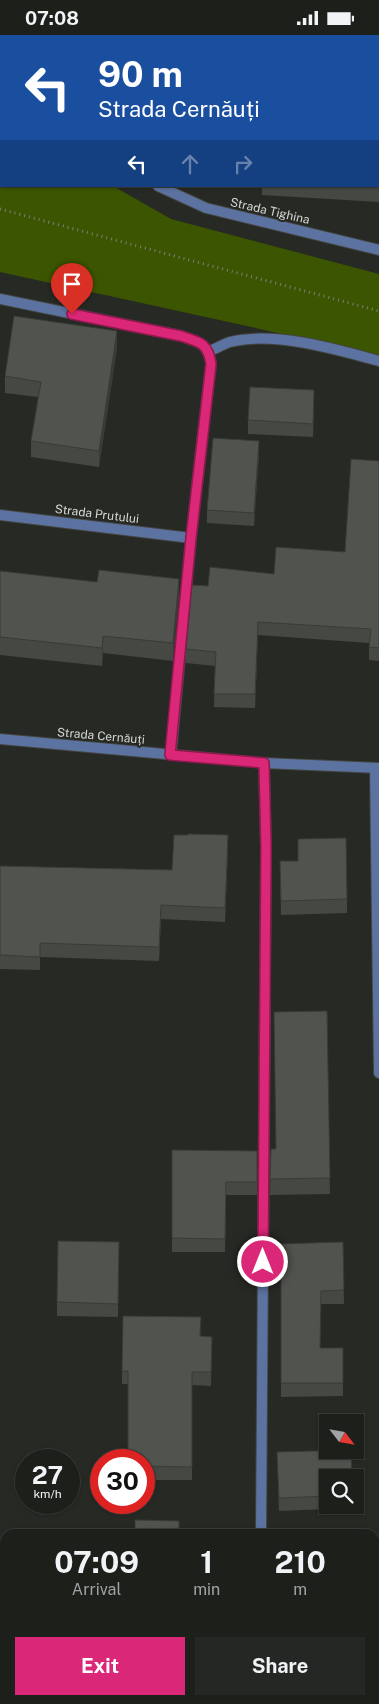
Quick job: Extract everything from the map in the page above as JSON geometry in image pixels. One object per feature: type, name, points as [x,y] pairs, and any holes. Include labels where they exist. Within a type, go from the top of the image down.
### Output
[{"type":"street","name":"Strada Tighina","points":[[160,187],[206,209],[379,249]]},
{"type":"street","points":[[0,299],[181,336],[198,341],[209,351],[211,364],[191,538],[170,755]]},
{"type":"street","points":[[209,351],[230,343],[264,338],[305,343],[379,361]]},
{"type":"street","name":"Strada Prutului","points":[[0,515],[191,538]]},
{"type":"street","name":"Strada Cernăuți","points":[[0,739],[264,763],[377,768]]},
{"type":"street","points":[[260,1529],[266,847],[264,763]]},
{"type":"street","points":[[377,768],[379,1073]]},
{"type":"path","points":[[0,209],[379,311]]},
{"type":"green space","points":[[0,187],[115,187],[171,219],[379,274],[379,355],[0,272]]},
{"type":"building","points":[[14,316],[117,331],[99,451],[31,441],[41,382],[5,376]]},
{"type":"building","points":[[250,387],[314,390],[313,424],[248,420]]},
{"type":"building","points":[[213,438],[259,441],[254,513],[207,510]]},
{"type":"building","points":[[351,459],[379,461],[379,648],[369,647],[371,629],[258,622],[255,694],[214,694],[216,652],[186,649],[192,585],[208,586],[210,567],[274,574],[276,547],[345,552]]},
{"type":"building","points":[[99,570],[179,579],[173,643],[103,636],[102,648],[0,637],[0,571],[97,582]]},
{"type":"building","points":[[174,835],[228,835],[225,908],[161,905],[159,947],[40,943],[40,957],[0,955],[0,866],[172,870]]},
{"type":"building","points":[[346,838],[347,899],[281,901],[280,861],[298,861],[298,839]]},
{"type":"building","points":[[327,1011],[330,1178],[270,1179],[271,1149],[276,1149],[274,1012]]},
{"type":"building","points":[[172,1150],[257,1151],[257,1182],[226,1182],[225,1239],[172,1238]]},
{"type":"building","points":[[58,1241],[119,1242],[118,1304],[57,1302]]},
{"type":"building","points":[[343,1242],[344,1290],[321,1291],[320,1348],[343,1348],[343,1383],[281,1383],[281,1244]]},
{"type":"building","points":[[123,1316],[201,1317],[200,1336],[212,1337],[211,1372],[192,1372],[192,1467],[155,1466],[155,1449],[128,1449],[128,1371],[122,1371]]},
{"type":"building","points":[[319,1451],[319,1459],[351,1459],[352,1469],[319,1469],[319,1496],[279,1498],[277,1452]]},
{"type":"building","points":[[135,1520],[179,1521],[179,1529],[135,1529]]},
{"type":"route","points":[[72,314],[181,336],[198,341],[209,351],[211,364],[191,538],[170,755],[264,763],[266,847],[263,1262]]}]
